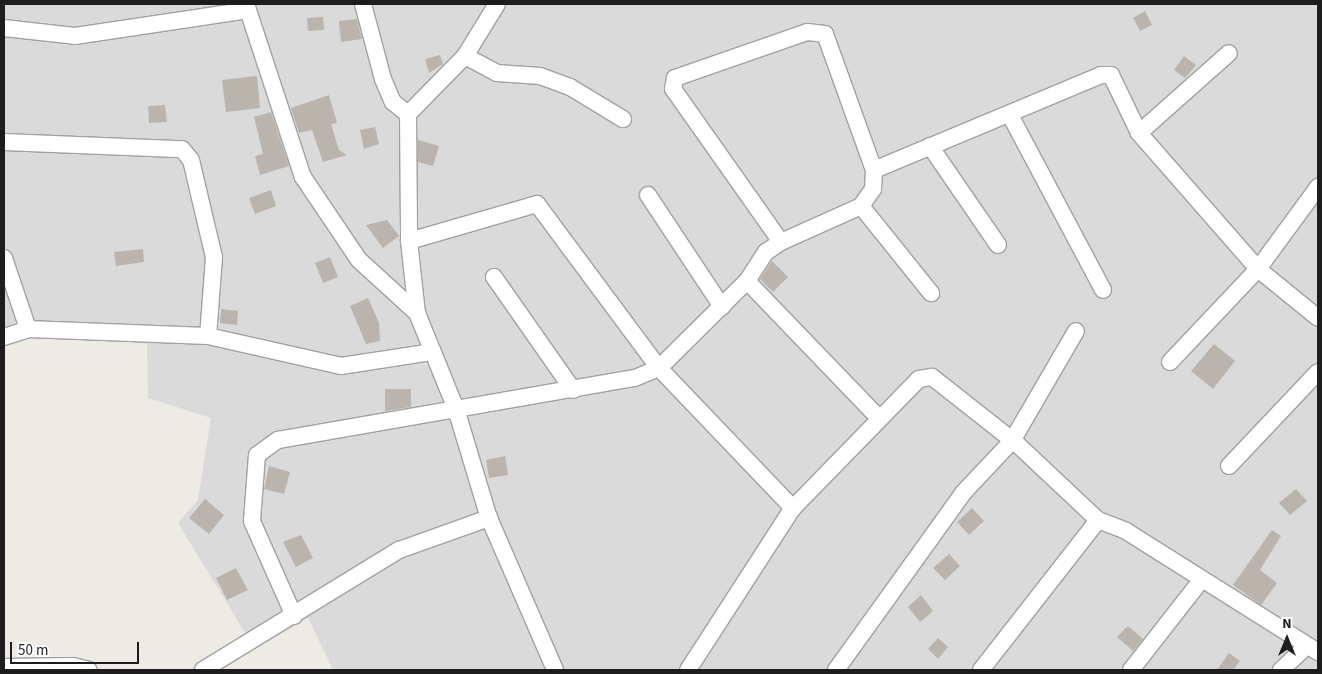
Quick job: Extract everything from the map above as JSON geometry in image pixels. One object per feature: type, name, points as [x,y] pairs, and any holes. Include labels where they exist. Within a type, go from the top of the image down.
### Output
[{"type":"street","points":[[363,4],[383,79],[393,102],[408,114]]},
{"type":"street","points":[[497,4],[465,56],[408,114],[409,241],[417,313],[456,409],[489,518],[555,670]]},
{"type":"street","points":[[4,28],[75,36],[247,7],[303,176],[358,260],[417,313]]},
{"type":"street","points":[[294,616],[252,521],[257,455],[278,440],[636,378],[659,368],[722,307],[747,281],[766,252],[781,242],[861,206],[873,189],[874,170],[825,34],[807,32],[676,78],[673,89],[781,242]]},
{"type":"street","points":[[1139,133],[1229,53]]},
{"type":"street","points":[[465,56],[497,73],[540,76],[570,87],[623,119]]},
{"type":"street","points":[[874,170],[930,146],[1010,116],[1101,74],[1111,75],[1139,133],[1258,269],[1318,318]]},
{"type":"street","points":[[1010,116],[1103,290]]},
{"type":"street","points":[[4,142],[182,149],[191,160],[214,257],[208,336]]},
{"type":"street","points":[[930,146],[998,245]]},
{"type":"street","points":[[1170,362],[1258,269],[1318,187]]},
{"type":"street","points":[[648,195],[722,307]]},
{"type":"street","points":[[409,241],[537,204],[659,368],[793,508]]},
{"type":"street","points":[[861,206],[931,293]]},
{"type":"street","points":[[4,258],[28,329]]},
{"type":"street","points":[[494,277],[573,390]]},
{"type":"street","points":[[747,281],[879,418]]},
{"type":"street","points":[[4,337],[28,329],[208,336],[341,366],[433,352]]},
{"type":"street","points":[[836,670],[963,493],[1012,441],[1076,331]]},
{"type":"street","points":[[1229,466],[1318,372]]},
{"type":"street","points":[[688,670],[793,508],[919,379],[932,378],[1012,441],[1098,520],[1126,531],[1313,649],[1281,670]]},
{"type":"street","points":[[203,670],[399,550],[489,518]]},
{"type":"street","points":[[981,670],[1098,520]]},
{"type":"street","points":[[1131,670],[1202,579]]},
{"type":"street","points":[[4,667],[74,666],[89,670]]},
{"type":"shaded area","points":[[4,4],[1318,4],[1318,670],[333,670],[308,618],[255,649],[178,523],[198,500],[211,418],[148,398],[147,340],[41,334],[4,347]]},
{"type":"building","points":[[1145,11],[1152,25],[1140,31],[1133,18]]},
{"type":"building","points":[[323,17],[324,30],[308,31],[307,18]]},
{"type":"building","points":[[357,19],[362,39],[341,42],[339,21]]},
{"type":"building","points":[[440,55],[443,64],[429,73],[425,59]]},
{"type":"building","points":[[1184,56],[1196,65],[1185,78],[1174,70]]},
{"type":"building","points":[[257,76],[260,108],[226,112],[222,80]]},
{"type":"building","points":[[329,95],[337,123],[331,124],[339,150],[347,155],[323,162],[312,130],[299,133],[291,108]]},
{"type":"building","points":[[165,105],[167,122],[149,123],[148,106]]},
{"type":"building","points":[[271,112],[289,166],[260,175],[255,156],[263,154],[254,117]]},
{"type":"building","points":[[375,127],[379,144],[364,149],[360,130]]},
{"type":"building","points":[[418,140],[439,146],[433,166],[418,162]]},
{"type":"building","points":[[271,190],[276,206],[255,214],[249,198]]},
{"type":"building","points":[[387,220],[399,236],[383,248],[366,225]]},
{"type":"building","points":[[143,249],[144,262],[116,266],[114,252]]},
{"type":"building","points":[[330,257],[338,277],[323,283],[315,263]]},
{"type":"building","points":[[772,261],[788,277],[773,292],[760,279]]},
{"type":"building","points":[[368,298],[379,323],[380,341],[366,344],[350,306]]},
{"type":"building","points":[[221,309],[238,311],[237,325],[220,323]]},
{"type":"building","points":[[1214,344],[1235,361],[1213,389],[1191,371]]},
{"type":"building","points":[[385,389],[411,389],[411,407],[385,411]]},
{"type":"building","points":[[505,456],[508,475],[489,478],[486,460]]},
{"type":"building","points":[[269,466],[290,472],[284,494],[264,489]]},
{"type":"building","points":[[1296,489],[1307,501],[1290,515],[1279,503]]},
{"type":"building","points":[[205,499],[224,515],[209,534],[189,518]]},
{"type":"building","points":[[972,508],[984,521],[969,535],[957,522]]},
{"type":"building","points":[[1272,530],[1281,536],[1260,570],[1277,583],[1261,605],[1233,585]]},
{"type":"building","points":[[301,535],[313,558],[296,567],[283,542]]},
{"type":"building","points":[[949,554],[960,566],[945,580],[933,568]]},
{"type":"building","points":[[236,568],[248,590],[227,600],[216,578]]},
{"type":"building","points":[[921,595],[933,611],[920,622],[908,607]]},
{"type":"building","points":[[1128,626],[1143,639],[1133,651],[1117,637]]},
{"type":"building","points":[[938,638],[948,647],[938,659],[928,649]]},
{"type":"building","points":[[1229,653],[1240,661],[1233,670],[1217,670]]}]
